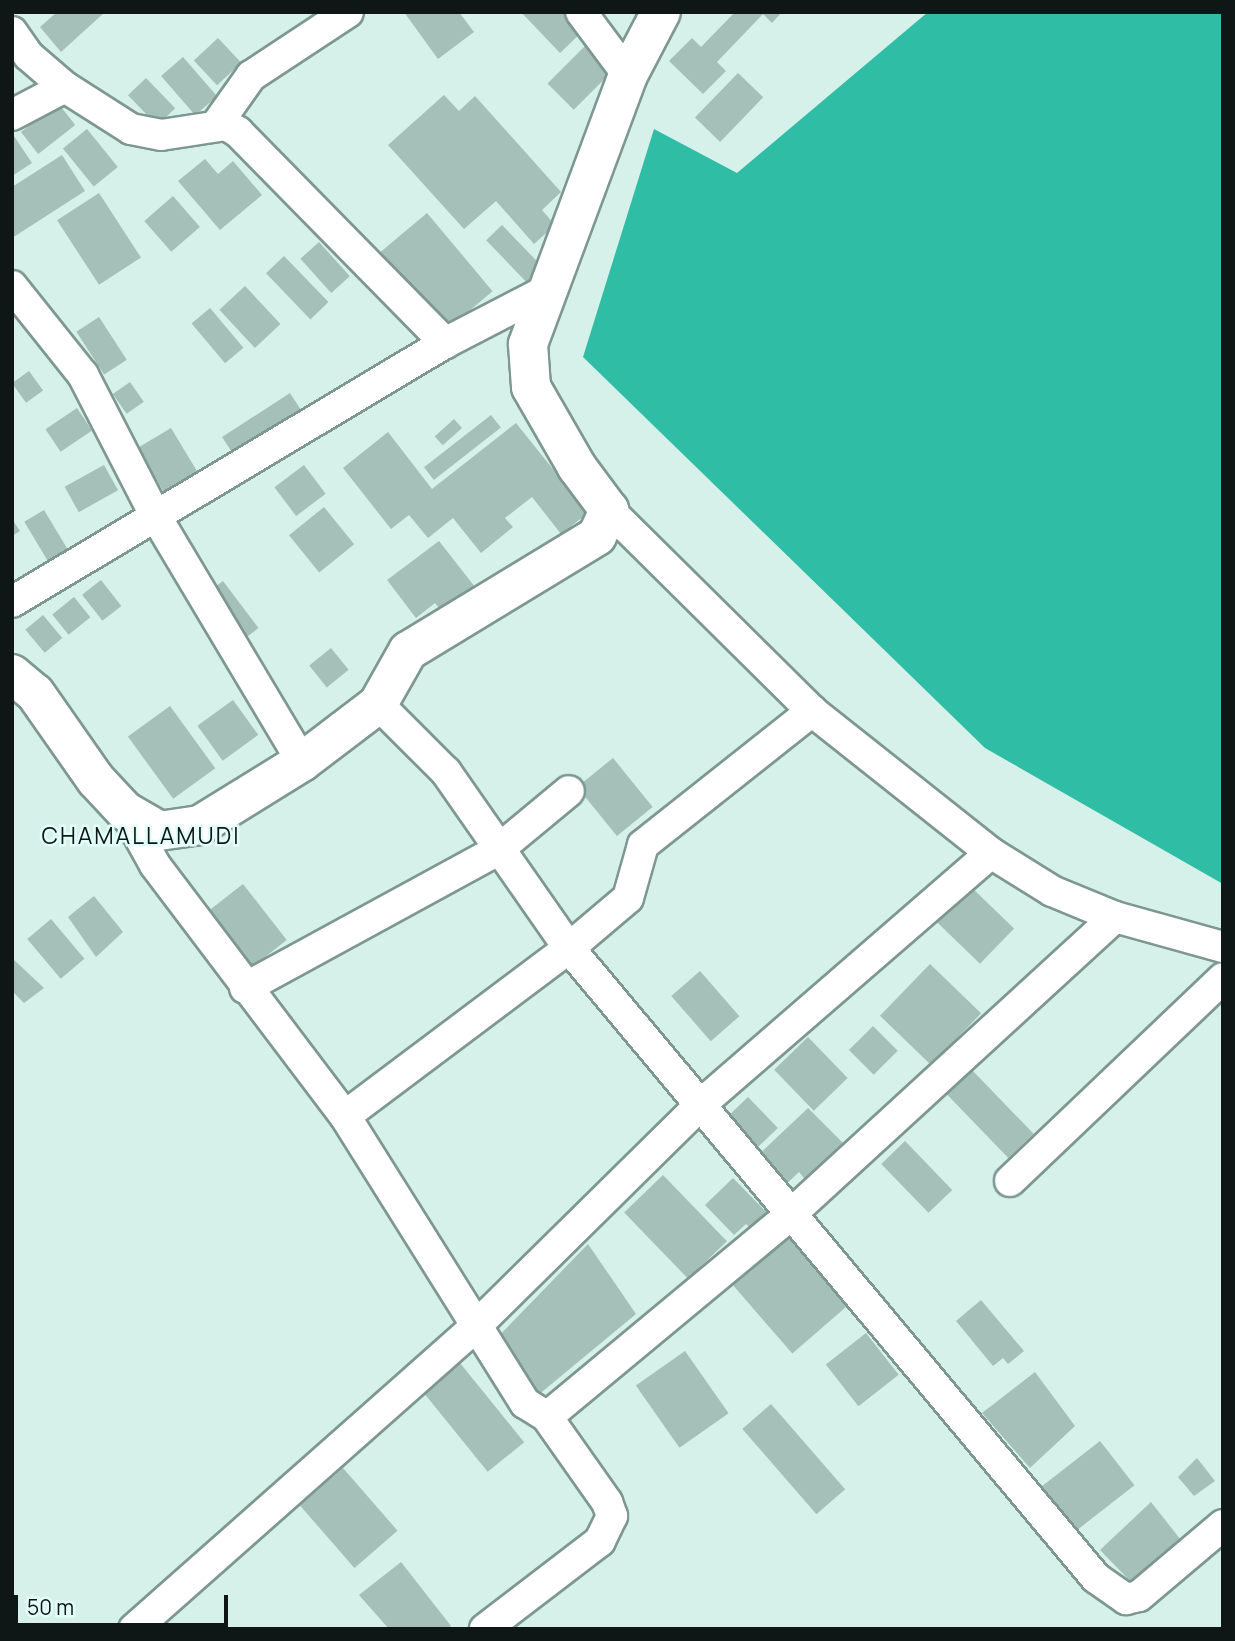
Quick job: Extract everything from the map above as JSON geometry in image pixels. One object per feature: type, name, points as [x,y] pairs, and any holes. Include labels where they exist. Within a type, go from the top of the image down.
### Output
[{"type":"main road","points":[[12,674],[36,693],[96,780],[125,811],[159,831],[200,825],[302,762],[378,704],[408,651],[597,536],[609,510],[577,467],[531,387],[528,344],[628,75],[661,12]]},
{"type":"street","points":[[12,32],[29,56],[65,87],[131,129],[161,135],[192,133],[217,124],[251,76],[348,12]]},
{"type":"street","points":[[581,12],[628,75]]},
{"type":"street","points":[[12,115],[65,87]]},
{"type":"street","points":[[217,124],[238,132],[445,343]]},
{"type":"street","points":[[12,286],[83,375],[155,515],[302,762]]},
{"type":"street","points":[[15,594],[155,515],[445,343],[551,288]]},
{"type":"street","points":[[609,510],[812,711],[991,853],[1052,891],[1115,917],[1223,947]]},
{"type":"street","points":[[378,704],[446,772],[569,948],[790,1215],[1114,1594],[1126,1599],[1139,1596],[1223,1525]]},
{"type":"street","points":[[345,1116],[569,948],[628,898],[643,845],[812,711]]},
{"type":"street","points":[[245,988],[498,850],[569,791]]},
{"type":"street","points":[[125,811],[155,865],[245,988],[345,1116],[525,1404],[547,1418],[607,1502],[612,1516],[600,1541],[485,1629]]},
{"type":"street","points":[[134,1629],[475,1327],[701,1105],[991,853]]},
{"type":"street","points":[[547,1418],[790,1215],[1115,917]]},
{"type":"street","points":[[1010,1181],[1223,978]]},
{"type":"shaded area","points":[[928,12],[1223,12],[1223,884],[985,748],[583,357],[654,129],[737,173]]},
{"type":"building","points":[[57,12],[105,12],[61,52],[40,27]]},
{"type":"building","points":[[404,12],[459,12],[474,32],[438,59]]},
{"type":"building","points":[[521,12],[568,12],[585,29],[560,53]]},
{"type":"building","points":[[735,12],[782,12],[772,23],[763,14],[717,62],[726,71],[703,94],[669,61],[692,38],[701,47]]},
{"type":"building","points":[[218,38],[241,63],[217,85],[194,61]]},
{"type":"building","points":[[585,46],[611,72],[574,110],[548,83]]},
{"type":"building","points":[[183,57],[217,96],[195,115],[161,76]]},
{"type":"building","points":[[738,73],[763,97],[720,142],[695,118]]},
{"type":"building","points":[[146,78],[175,108],[157,126],[128,95]]},
{"type":"building","points":[[444,95],[459,111],[475,96],[561,192],[542,210],[555,225],[534,244],[496,201],[464,229],[388,145]]},
{"type":"building","points":[[58,103],[75,125],[38,154],[21,132]]},
{"type":"building","points":[[87,129],[118,167],[94,187],[63,149]]},
{"type":"building","points":[[12,133],[32,163],[12,176]]},
{"type":"building","points":[[62,155],[85,191],[12,238],[12,187]]},
{"type":"building","points":[[205,159],[218,174],[233,161],[262,195],[220,230],[178,181]]},
{"type":"building","points":[[99,193],[141,258],[99,285],[57,220]]},
{"type":"building","points":[[173,196],[200,227],[171,252],[144,221]]},
{"type":"building","points":[[427,213],[493,291],[444,332],[379,253]]},
{"type":"building","points":[[502,225],[544,269],[529,284],[486,240]]},
{"type":"building","points":[[319,242],[350,276],[331,293],[300,259]]},
{"type":"building","points":[[284,256],[328,302],[310,319],[266,273]]},
{"type":"building","points":[[245,286],[280,324],[255,348],[219,310]]},
{"type":"building","points":[[210,308],[243,348],[225,363],[192,323]]},
{"type":"building","points":[[99,317],[127,360],[104,374],[76,332]]},
{"type":"building","points":[[29,371],[43,390],[26,403],[12,383]]},
{"type":"building","points":[[130,382],[144,402],[127,414],[113,394]]},
{"type":"building","points":[[290,393],[306,418],[238,462],[222,437]]},
{"type":"building","points":[[77,408],[92,430],[61,452],[45,429]]},
{"type":"building","points":[[491,415],[501,428],[434,480],[424,467]]},
{"type":"building","points":[[454,419],[462,428],[443,445],[435,436]]},
{"type":"building","points":[[516,423],[588,513],[561,534],[532,497],[505,518],[513,527],[481,553],[453,518],[428,538],[409,515],[391,529],[343,468],[388,432],[432,489]]},
{"type":"building","points":[[171,428],[198,473],[164,493],[138,448]]},
{"type":"building","points":[[104,465],[118,490],[79,512],[65,487]]},
{"type":"building","points":[[304,465],[326,494],[296,516],[274,487]]},
{"type":"building","points":[[324,507],[354,544],[319,573],[289,535]]},
{"type":"building","points":[[44,510],[70,553],[50,565],[24,522]]},
{"type":"building","points":[[12,519],[20,531],[12,536]]},
{"type":"building","points":[[439,541],[475,587],[442,612],[435,603],[416,618],[387,580]]},
{"type":"building","points":[[101,580],[121,606],[102,621],[82,595]]},
{"type":"building","points":[[223,581],[259,628],[246,638],[210,591]]},
{"type":"building","points":[[74,597],[90,617],[69,635],[52,615]]},
{"type":"building","points":[[43,615],[62,638],[45,653],[25,630]]},
{"type":"building","points":[[331,648],[349,670],[327,687],[309,666]]},
{"type":"building","points":[[233,700],[258,735],[223,761],[197,726]]},
{"type":"building","points":[[170,706],[215,768],[173,799],[128,737]]},
{"type":"building","points":[[613,758],[653,807],[617,836],[577,787]]},
{"type":"building","points":[[243,884],[287,940],[247,971],[204,915]]},
{"type":"building","points":[[968,884],[1014,928],[980,964],[934,919]]},
{"type":"building","points":[[94,896],[123,932],[96,957],[68,917]]},
{"type":"building","points":[[51,919],[84,959],[61,979],[27,939]]},
{"type":"building","points":[[12,958],[44,988],[24,1003],[12,991]]},
{"type":"building","points":[[930,964],[981,1013],[931,1065],[880,1016]]},
{"type":"building","points":[[700,971],[739,1016],[711,1041],[671,996]]},
{"type":"building","points":[[873,1026],[898,1051],[874,1075],[849,1050]]},
{"type":"building","points":[[808,1037],[848,1078],[814,1111],[774,1070]]},
{"type":"building","points":[[971,1069],[1034,1134],[1008,1158],[946,1093]]},
{"type":"building","points":[[748,1097],[778,1128],[753,1152],[724,1121]]},
{"type":"building","points":[[808,1108],[843,1143],[808,1183],[799,1172],[780,1190],[753,1160]]},
{"type":"building","points":[[905,1141],[952,1190],[928,1213],[881,1164]]},
{"type":"building","points":[[663,1175],[727,1241],[688,1279],[624,1213]]},
{"type":"building","points":[[733,1178],[769,1215],[753,1231],[746,1224],[734,1235],[705,1205]]},
{"type":"building","points":[[790,1235],[850,1304],[792,1354],[733,1285]]},
{"type":"building","points":[[588,1244],[636,1314],[531,1401],[491,1344]]},
{"type":"building","points":[[981,1300],[1024,1351],[1008,1364],[1003,1358],[993,1366],[956,1321]]},
{"type":"building","points":[[866,1333],[899,1375],[858,1406],[826,1364]]},
{"type":"building","points":[[685,1351],[729,1413],[679,1448],[636,1385]]},
{"type":"building","points":[[460,1363],[524,1442],[488,1472],[423,1393]]},
{"type":"building","points":[[1035,1372],[1075,1426],[1030,1468],[982,1413]]},
{"type":"building","points":[[771,1404],[845,1489],[816,1514],[742,1429]]},
{"type":"building","points":[[1100,1441],[1134,1485],[1076,1531],[1042,1487]]},
{"type":"building","points":[[1197,1458],[1215,1481],[1194,1496],[1178,1477]]},
{"type":"building","points":[[343,1468],[397,1531],[354,1568],[300,1505]]},
{"type":"building","points":[[1151,1502],[1184,1544],[1132,1583],[1100,1550]]},
{"type":"building","points":[[401,1562],[451,1626],[447,1629],[389,1629],[359,1595]]},
{"type":"district","name":"CHAMALLAMUDI","points":[[141,835]]}]
